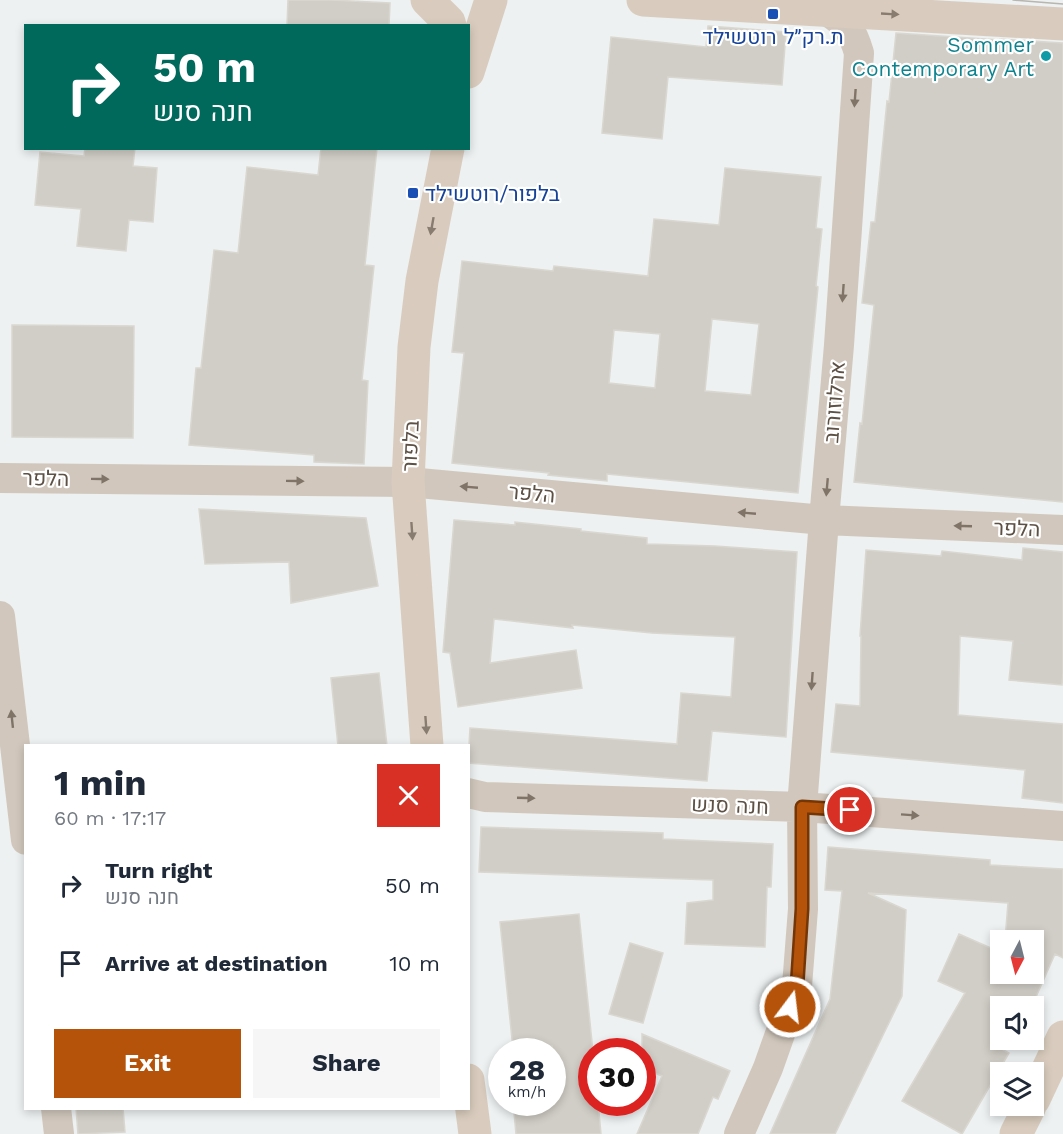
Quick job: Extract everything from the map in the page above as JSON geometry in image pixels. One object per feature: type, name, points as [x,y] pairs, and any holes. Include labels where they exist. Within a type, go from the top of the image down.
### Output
[{"type":"street","points":[[427,0],[450,24]]},
{"type":"street","points":[[470,66],[491,0]]},
{"type":"street","points":[[643,0],[1063,24]]},
{"type":"street","name":"ארלוזורוב","points":[[739,1134],[768,1068],[797,986],[802,909],[802,807],[839,345],[859,53],[855,39],[847,26],[827,10]]},
{"type":"street","name":"בלפור","points":[[428,744],[408,482],[414,347],[424,270],[448,150]]},
{"type":"street","name":"הלפר","points":[[0,478],[408,482],[824,520],[1063,530]]},
{"type":"street","points":[[0,616],[24,823]]},
{"type":"street","name":"חנה סנש","points":[[470,793],[485,797],[802,807],[1063,826]]},
{"type":"street","points":[[1044,1078],[1063,1037]]},
{"type":"street","points":[[470,1095],[475,1134]]},
{"type":"street","points":[[56,1110],[59,1134]]},
{"type":"street","points":[[1016,1134],[1025,1116]]},
{"type":"building","points":[[288,0],[390,3],[389,24],[287,24]]},
{"type":"building","points":[[708,26],[786,32],[782,85],[668,77],[662,139],[602,133],[611,37],[706,47]]},
{"type":"building","points":[[896,33],[1063,43],[1063,502],[854,482],[874,305],[862,303],[871,222],[875,222]]},
{"type":"building","points":[[85,150],[135,150],[133,166],[157,168],[153,222],[129,220],[126,251],[77,246],[81,209],[35,205],[40,152],[84,156]]},
{"type":"building","points":[[321,150],[377,150],[365,265],[374,266],[362,380],[368,381],[364,464],[314,462],[314,455],[189,445],[196,368],[201,368],[214,250],[238,253],[247,167],[318,175]]},
{"type":"building","points":[[725,168],[821,177],[816,228],[822,229],[816,286],[818,287],[798,493],[607,474],[607,481],[452,463],[464,353],[452,352],[462,261],[553,271],[554,266],[648,276],[654,219],[719,225]],"holes":[[[712,319],[759,324],[751,395],[705,391]],[[614,330],[660,334],[655,388],[609,383]]]},
{"type":"building","points":[[12,325],[134,326],[133,438],[12,437]]},
{"type":"building","points":[[199,509],[366,518],[378,586],[291,603],[289,562],[205,564]]},
{"type":"building","points":[[454,520],[515,525],[515,522],[581,529],[581,531],[647,538],[647,544],[797,552],[786,737],[712,731],[707,781],[470,763],[470,728],[677,744],[681,693],[731,697],[735,637],[652,633],[572,625],[573,628],[494,619],[490,663],[576,650],[582,688],[458,707],[450,653],[443,652]]},
{"type":"building","points":[[1023,548],[1063,552],[1062,685],[1009,680],[1013,641],[960,636],[958,715],[1063,724],[1063,803],[1022,798],[1025,770],[831,752],[836,704],[860,706],[860,636],[866,550],[941,556],[942,551],[1022,560]]},
{"type":"building","points":[[379,673],[387,744],[338,744],[331,678]]},
{"type":"building","points":[[481,827],[663,833],[663,839],[773,844],[771,887],[767,887],[765,947],[685,944],[687,903],[713,900],[713,880],[479,872]]},
{"type":"building","points":[[828,847],[990,860],[990,865],[1063,869],[1063,958],[1055,954],[1044,979],[1044,930],[1006,930],[1008,903],[868,893],[906,910],[902,996],[835,1134],[770,1134],[830,999],[842,891],[825,890]]},
{"type":"building","points":[[579,914],[592,1038],[578,1038],[578,1116],[599,1116],[601,1134],[516,1134],[514,1116],[566,1116],[566,1038],[512,1038],[500,922]]},
{"type":"building","points":[[959,934],[990,948],[990,984],[1042,984],[1036,996],[990,996],[990,1050],[1004,1050],[1009,1053],[1004,1062],[990,1062],[990,1086],[962,1134],[902,1101],[965,993],[938,981]]},
{"type":"building","points":[[630,943],[663,953],[643,1023],[609,1014]]},
{"type":"building","points":[[656,1040],[730,1071],[718,1099],[713,1097],[698,1134],[637,1134],[645,1116],[656,1116],[656,1090],[662,1076],[656,1074]]},
{"type":"building","points":[[76,1110],[123,1110],[125,1132],[78,1134]]},
{"type":"tram line","points":[[1013,0],[1063,4]]},
{"type":"place","name":"ת.רק״ל רוטשילד","points":[[773,14]]},
{"type":"place","name":"Sommer Contemporary Art","points":[[1046,56]]},
{"type":"place","name":"בלפור/רוטשילד","points":[[413,193]]},
{"type":"route","points":[[790,1007],[797,986],[802,909],[802,807],[850,810]]}]
